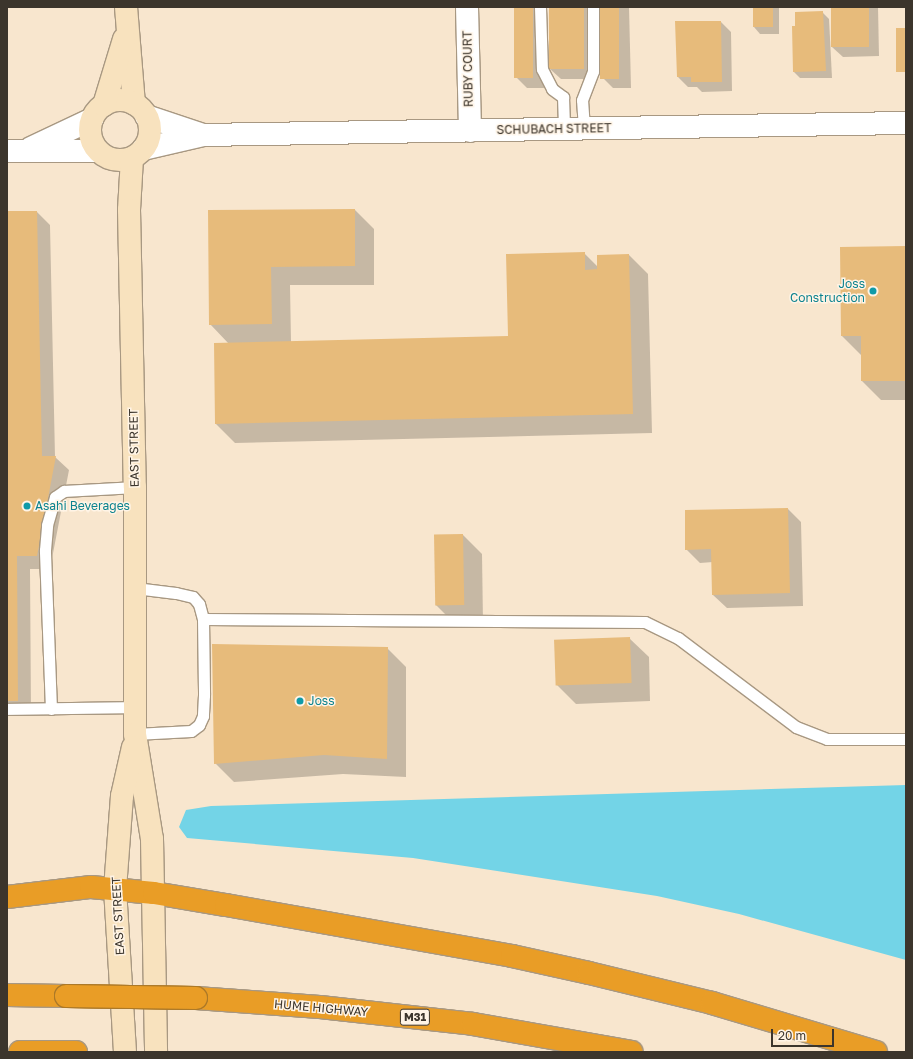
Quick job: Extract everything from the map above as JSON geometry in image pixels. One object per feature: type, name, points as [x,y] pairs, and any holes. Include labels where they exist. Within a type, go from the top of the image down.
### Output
[{"type":"highway","points":[[7,897],[91,887],[154,893],[512,956],[712,1003],[876,1052]]},
{"type":"highway","name":"HUME HIGHWAY","points":[[7,995],[196,998],[320,1007],[473,1024],[632,1052]]},
{"type":"highway","points":[[20,1052],[76,1052]]},
{"type":"main road","points":[[126,7],[126,30],[140,110],[150,133],[137,154],[120,160],[103,154],[92,141],[90,130],[98,112],[126,30]]},
{"type":"main road","points":[[98,112],[119,100],[140,110]]},
{"type":"main road","name":"EAST STREET","points":[[103,154],[129,210]]},
{"type":"main road","name":"EAST STREET","points":[[137,154],[129,210],[135,487],[135,734],[152,839],[156,1052]]},
{"type":"main road","name":"EAST STREET","points":[[125,1052],[115,889],[122,796],[135,734]]},
{"type":"street","name":"RUBY COURT","points":[[467,7],[470,131]]},
{"type":"street","name":"SCHUBACH STREET","points":[[140,110],[203,135]]},
{"type":"street","points":[[17,151],[98,112]]},
{"type":"street","name":"SCHUBACH STREET","points":[[137,154],[203,135],[906,123]]},
{"type":"street","points":[[17,151],[103,154]]},
{"type":"lane","points":[[540,7],[542,69],[552,89],[563,97],[574,129]]},
{"type":"lane","points":[[574,129],[582,100],[593,71],[593,7]]},
{"type":"lane","points":[[51,708],[45,550],[47,525],[55,497],[64,491],[135,487]]},
{"type":"lane","points":[[135,588],[176,593],[193,597],[199,604],[203,619],[204,695],[203,716],[199,725],[184,734],[135,734]]},
{"type":"lane","points":[[203,619],[645,622],[678,638],[796,727],[827,739],[906,739]]},
{"type":"lane","points":[[7,709],[135,707]]},
{"type":"water","points":[[906,785],[906,960],[739,914],[657,896],[413,858],[187,838],[179,827],[186,810],[211,806]]},
{"type":"building","points":[[514,7],[533,7],[533,78],[514,78]]},
{"type":"building","points":[[549,7],[584,7],[584,69],[549,69]]},
{"type":"building","points":[[600,7],[619,7],[619,79],[600,79]]},
{"type":"building","points":[[753,7],[773,7],[773,27],[753,27]]},
{"type":"building","points":[[831,7],[869,7],[869,47],[831,47]]},
{"type":"building","points":[[823,11],[826,71],[793,72],[792,26],[795,26],[795,12]]},
{"type":"building","points":[[675,21],[721,21],[722,82],[691,82],[691,77],[677,77]]},
{"type":"building","points":[[896,28],[906,28],[906,72],[896,72]]},
{"type":"building","points":[[355,209],[355,266],[271,267],[272,324],[209,325],[208,210]]},
{"type":"building","name":"Asahi Beverages","points":[[7,211],[37,211],[42,456],[56,456],[37,556],[17,556],[18,701],[7,701]]},
{"type":"building","name":"Joss Construction","points":[[906,246],[906,381],[861,381],[861,336],[841,336],[840,247]]},
{"type":"building","points":[[585,252],[585,270],[597,269],[597,255],[629,254],[633,414],[215,424],[214,343],[508,336],[506,254]]},
{"type":"building","points":[[788,508],[790,593],[712,595],[711,549],[685,550],[685,510]]},
{"type":"building","points":[[463,534],[464,605],[435,605],[434,535]]},
{"type":"building","points":[[630,637],[632,683],[556,686],[554,640]]},
{"type":"building","name":"Joss","points":[[212,644],[388,647],[387,759],[324,755],[214,764]]},
{"type":"place","name":"Joss Construction","points":[[873,291]]},
{"type":"place","name":"Asahi Beverages","points":[[27,506]]},
{"type":"place","name":"Joss","points":[[300,701]]}]
